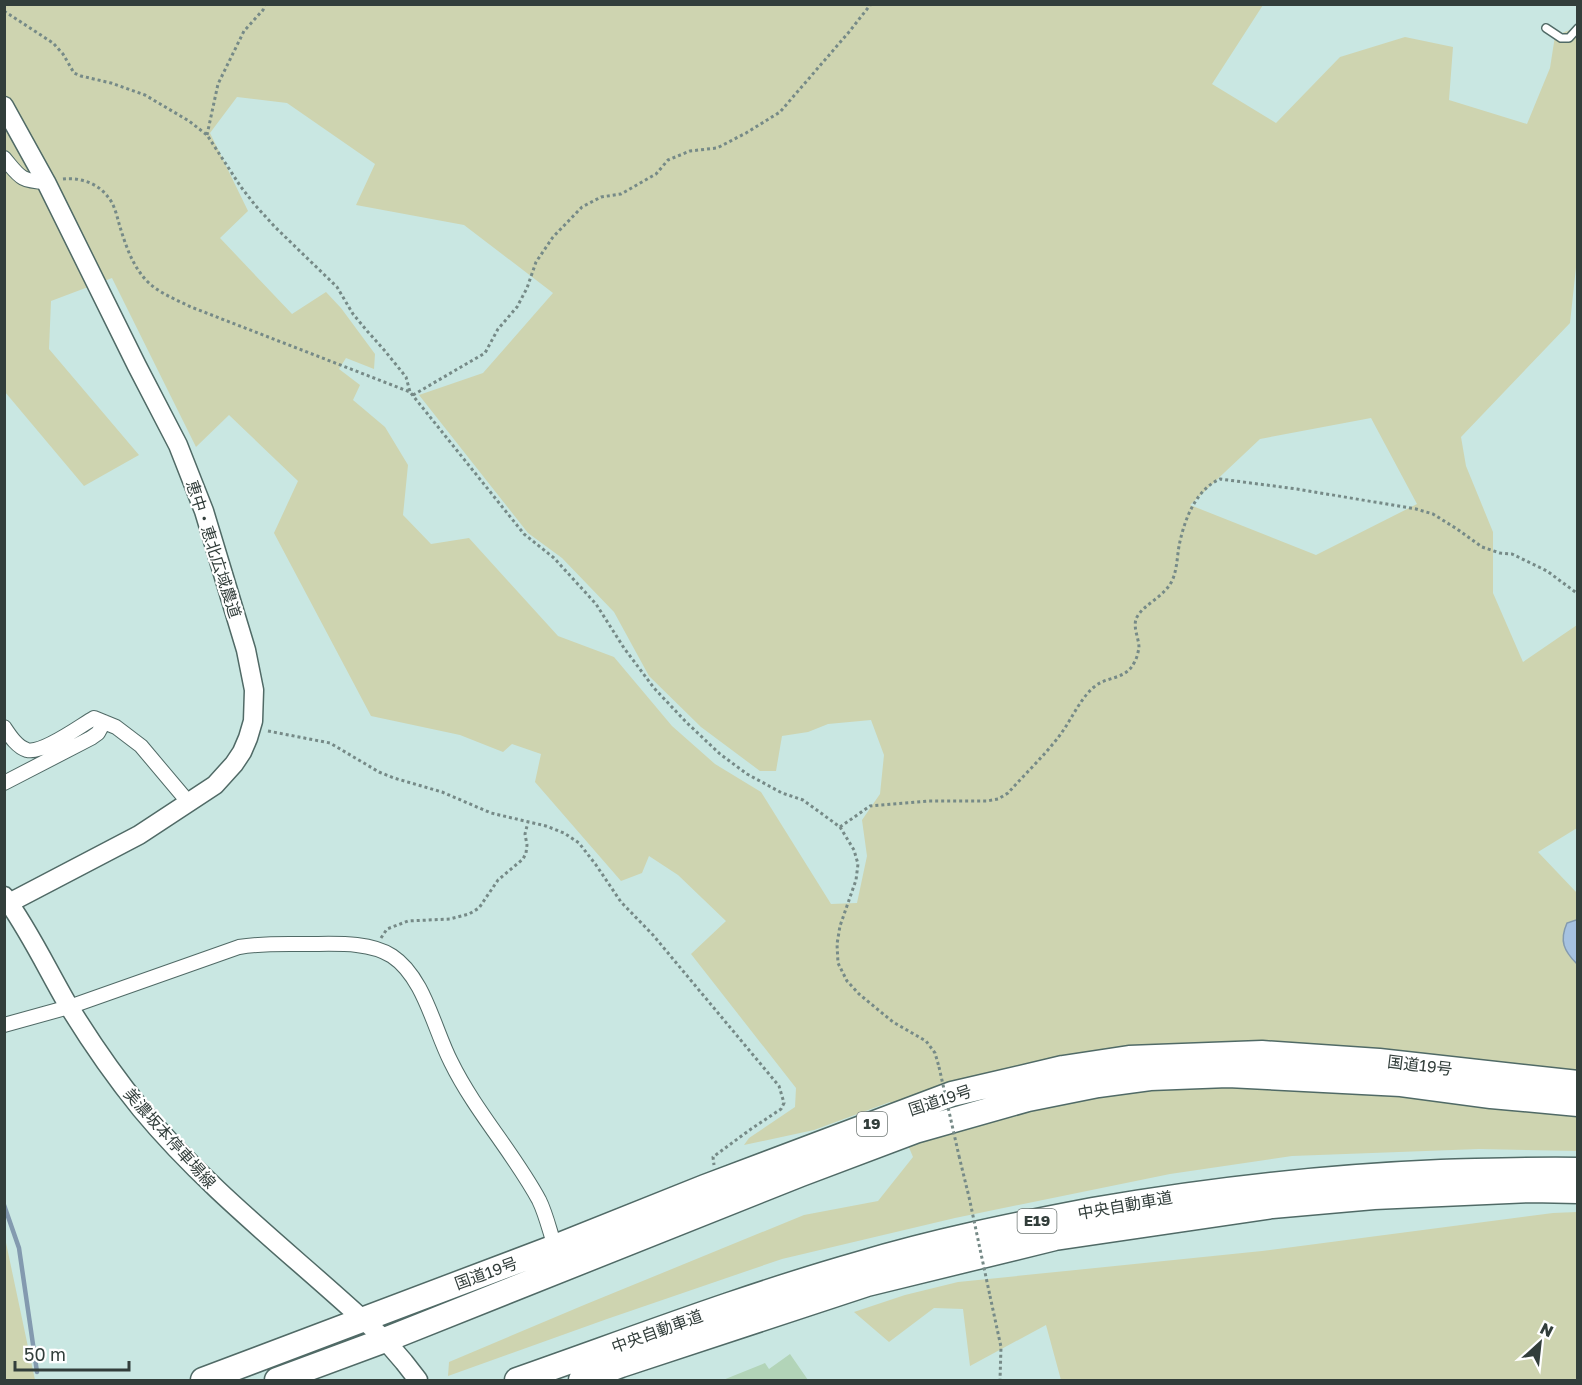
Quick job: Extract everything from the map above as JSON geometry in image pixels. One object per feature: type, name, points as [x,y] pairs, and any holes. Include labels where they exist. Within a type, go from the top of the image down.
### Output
[{"type":"highway","name":"国道19号","points":[[203,1380],[952,1094],[1063,1068],[1129,1058],[1262,1053],[1379,1061],[1578,1083]]},
{"type":"highway","name":"国道19号","points":[[277,1380],[385,1341],[915,1131],[1028,1099],[1098,1085],[1150,1078],[1227,1075],[1401,1084],[1491,1096],[1578,1104]]},
{"type":"highway","name":"中央自動車道","points":[[517,1380],[754,1296],[860,1263],[1049,1218],[1155,1199],[1291,1182],[1370,1175],[1529,1169],[1578,1170]]},
{"type":"highway","name":"中央自動車道","points":[[581,1380],[867,1284],[1055,1238],[1284,1204],[1374,1197],[1531,1190],[1578,1191]]},
{"type":"street","name":"恵中・恵北広域農道","points":[[4,106],[46,182],[178,445],[204,511],[246,650],[254,690],[253,721],[242,752],[234,765],[215,785],[139,835],[7,899]]},
{"type":"street","points":[[4,158],[19,176],[30,181],[46,182]]},
{"type":"street","points":[[4,727],[20,747],[29,751],[47,746],[94,718],[104,722],[116,727],[141,746],[189,803]]},
{"type":"street","points":[[4,783],[91,738],[98,733],[104,722]]},
{"type":"street","name":"美濃坂本停車場線","points":[[7,899],[69,1007],[141,1109],[210,1183],[363,1319],[418,1380]]},
{"type":"street","points":[[4,1025],[69,1007],[239,947],[258,944],[342,944],[378,949],[400,962],[421,992],[450,1061],[467,1091],[540,1202],[555,1247]]},
{"type":"lane","points":[[1546,28],[1561,38],[1569,38],[1578,28]]},
{"type":"path","points":[[207,135],[218,84],[244,31],[263,10],[265,4]]},
{"type":"path","points":[[46,182],[68,178],[86,181],[99,188],[113,206],[134,264],[149,283],[161,292],[191,307],[411,393],[485,353],[498,329],[517,307],[527,288],[536,262],[553,237],[582,207],[601,197],[621,194],[656,174],[668,160],[690,151],[717,148],[780,112],[871,4]]},
{"type":"path","points":[[4,11],[53,43],[63,54],[74,73],[145,95],[189,121],[207,135],[255,205],[338,287],[353,314],[406,377],[411,393],[524,534],[554,558],[596,604],[624,648],[654,688],[720,754],[747,774],[803,800],[840,827],[854,850],[858,864],[856,880],[840,926],[837,944],[838,963],[847,981],[859,994],[893,1022],[926,1041],[935,1053],[1001,1347],[1000,1380]]},
{"type":"path","points":[[840,827],[870,807],[928,801],[987,801],[998,799],[1008,793],[1060,736],[1084,697],[1096,685],[1126,674],[1135,662],[1139,647],[1135,626],[1136,618],[1163,594],[1171,583],[1176,572],[1184,526],[1194,504],[1202,490],[1210,483],[1220,479],[1296,489],[1416,509],[1433,514],[1482,547],[1512,554],[1547,571],[1578,594]]},
{"type":"path","points":[[251,727],[330,743],[379,772],[442,792],[491,813],[564,833],[579,843],[621,902],[653,935],[779,1086],[784,1103],[781,1109],[713,1157],[713,1164],[722,1181]]},
{"type":"path","points":[[378,949],[387,929],[398,924],[408,921],[450,919],[469,914],[479,908],[498,880],[523,859],[527,846],[525,834],[528,822]]},
{"type":"green space","points":[[4,5],[1263,5],[1212,84],[1276,123],[1340,57],[1405,37],[1453,47],[1449,100],[1527,124],[1550,68],[1555,36],[1577,27],[1578,249],[1570,323],[1461,437],[1466,466],[1493,532],[1493,593],[1523,662],[1577,625],[1577,828],[1538,852],[1577,893],[1577,1151],[1479,1149],[1292,1156],[1170,1174],[955,1218],[782,1259],[448,1376],[449,1362],[804,1215],[878,1201],[913,1157],[890,1102],[814,1130],[744,1145],[749,1138],[795,1107],[796,1088],[691,954],[726,921],[678,875],[649,856],[642,873],[621,881],[535,782],[541,754],[512,744],[503,752],[460,735],[371,716],[274,533],[298,481],[229,415],[196,447],[112,278],[51,301],[49,349],[139,455],[84,486],[5,392]],"holes":[[[237,97],[287,103],[375,164],[356,205],[464,225],[553,293],[483,373],[419,395],[528,533],[562,558],[614,612],[649,676],[701,727],[760,771],[776,771],[782,736],[808,732],[828,724],[871,720],[884,755],[880,794],[862,820],[867,856],[857,903],[831,904],[761,792],[715,764],[672,726],[614,657],[558,636],[469,538],[431,544],[403,515],[408,465],[385,427],[353,400],[360,385],[339,369],[346,358],[374,369],[375,354],[341,308],[326,292],[292,314],[220,238],[248,211],[210,133]],[[1371,418],[1417,504],[1316,555],[1190,505],[1260,439]]]},
{"type":"green space","points":[[1577,1212],[1577,1380],[1061,1380],[1046,1325],[970,1366],[963,1309],[934,1308],[889,1342],[854,1312],[905,1295],[958,1282],[1262,1251],[1553,1213]]},
{"type":"green space","points":[[5,1238],[35,1380],[5,1380]]},
{"type":"water","points":[[1578,921],[1577,964],[1566,950],[1563,940],[1567,923]]},
{"type":"building","points":[[790,1354],[808,1380],[723,1380],[765,1363],[769,1369]]},
{"type":"waterway","points":[[4,1205],[19,1248],[37,1372]]}]
